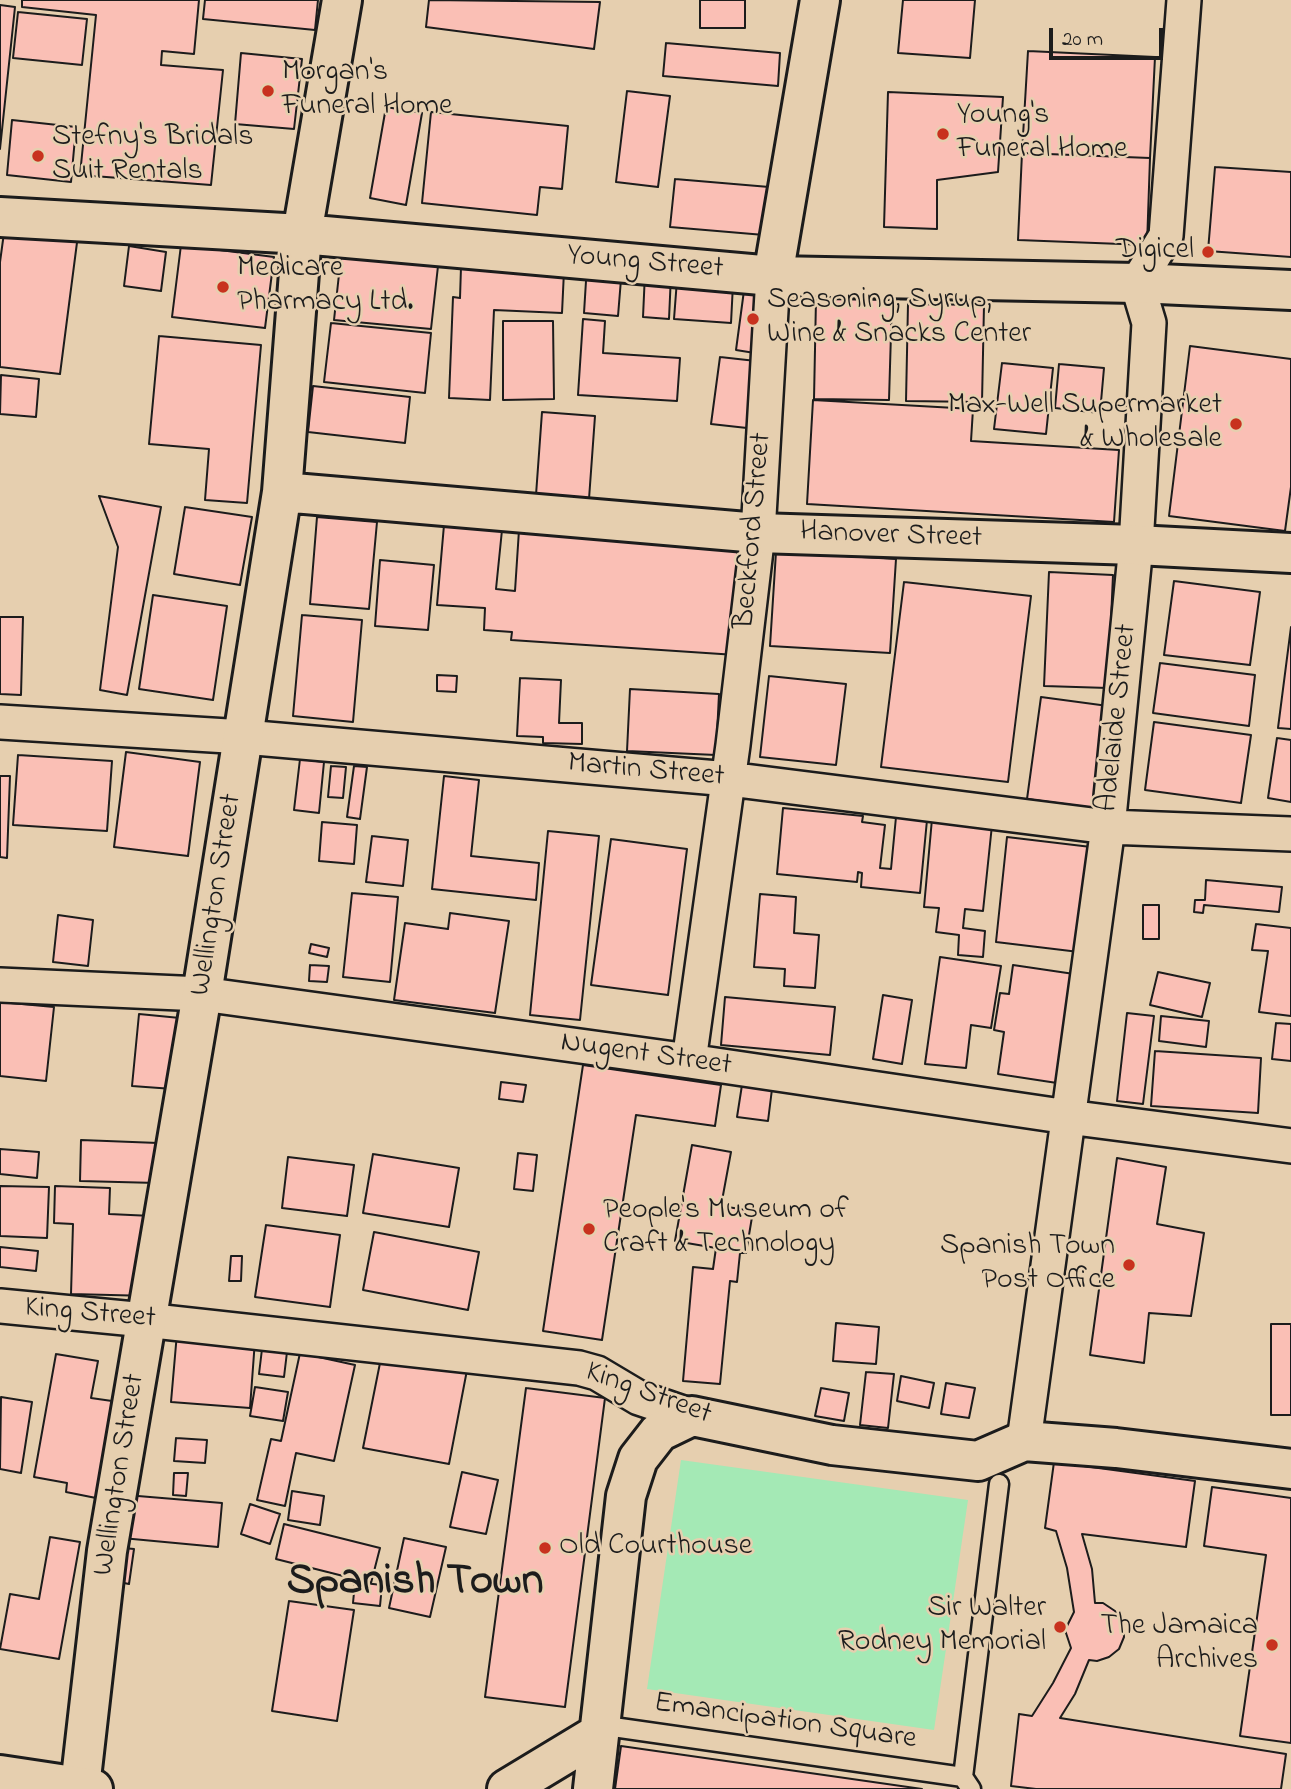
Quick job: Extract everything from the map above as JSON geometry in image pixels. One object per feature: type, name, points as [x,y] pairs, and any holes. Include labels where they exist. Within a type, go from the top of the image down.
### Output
[{"type":"street","name":"Wellington Street","points":[[84,1788],[107,1552],[202,994],[282,492],[302,234],[342,0]]},
{"type":"street","name":"Beckford Street","points":[[689,1061],[729,779],[758,533],[773,276],[820,0]]},
{"type":"street","points":[[1137,283],[1166,236],[1184,0]]},
{"type":"street","name":"Young Street","points":[[0,217],[302,234],[773,276],[1137,283],[1291,290]]},
{"type":"street","name":"Adelaide Street","points":[[1024,1441],[1108,827],[1136,545],[1149,323],[1137,283]]},
{"type":"street","name":"Hanover Street","points":[[282,492],[758,533],[1136,545],[1291,553]]},
{"type":"street","name":"Martin Street","points":[[0,722],[244,737],[729,779],[1108,827],[1291,834]]},
{"type":"street","name":"Nugent Street","points":[[0,985],[202,994],[689,1061],[1068,1117],[1291,1146]]},
{"type":"street","name":"King Street","points":[[0,1306],[579,1368],[597,1373],[639,1398],[692,1416],[832,1445],[978,1461],[1024,1441],[1116,1448],[1291,1469]]},
{"type":"street","points":[[593,1789],[626,1496],[638,1459],[659,1433],[692,1416]]},
{"type":"street","points":[[507,1789],[599,1730]]},
{"type":"street","points":[[0,1774],[84,1788]]},
{"type":"lane","points":[[967,1783],[999,1484]]},
{"type":"lane","name":"Emancipation Square","points":[[599,1730],[967,1783]]},
{"type":"green space","points":[[681,1460],[968,1500],[934,1730],[647,1689]]},
{"type":"building","points":[[22,0],[199,0],[194,54],[162,51],[161,65],[223,70],[211,185],[80,175],[96,15],[22,7]]},
{"type":"building","points":[[205,0],[318,0],[315,30],[203,19]]},
{"type":"building","points":[[429,0],[600,2],[594,49],[426,27]]},
{"type":"building","points":[[700,0],[745,0],[745,28],[700,28]]},
{"type":"building","points":[[903,0],[975,0],[970,58],[898,53]]},
{"type":"building","points":[[0,5],[15,7],[0,149]]},
{"type":"building","points":[[18,12],[87,19],[82,65],[13,58]]},
{"type":"building","points":[[666,43],[780,53],[778,86],[663,76]]},
{"type":"building","points":[[1028,51],[1155,57],[1150,158],[1022,153]]},
{"type":"building","name":"Morgan's Funeral Home","points":[[241,53],[302,59],[294,129],[235,124]]},
{"type":"building","points":[[627,91],[670,96],[658,187],[616,182]]},
{"type":"building","name":"Young's Funeral Home","points":[[888,92],[1003,97],[998,172],[937,180],[937,229],[884,227]]},
{"type":"building","points":[[386,107],[422,113],[406,205],[370,198]]},
{"type":"building","points":[[431,112],[568,126],[562,189],[540,187],[537,215],[422,203]]},
{"type":"building","points":[[12,120],[76,127],[71,182],[7,175]]},
{"type":"building","points":[[1022,153],[1150,158],[1147,245],[1018,240]]},
{"type":"building","points":[[1215,167],[1291,172],[1291,257],[1208,251]]},
{"type":"building","points":[[675,179],[781,188],[776,236],[670,227]]},
{"type":"building","points":[[6,218],[79,227],[60,374],[0,367],[0,262]]},
{"type":"building","name":"Medicare Pharmacy Ltd.","points":[[181,245],[274,257],[265,328],[172,317]]},
{"type":"building","points":[[129,246],[166,252],[161,291],[124,286]]},
{"type":"building","points":[[341,256],[438,266],[431,329],[334,320]]},
{"type":"building","points":[[587,265],[622,267],[618,316],[584,313]]},
{"type":"building","points":[[461,267],[564,271],[562,313],[494,310],[490,400],[449,398],[453,297],[460,298]]},
{"type":"building","points":[[645,273],[671,275],[669,319],[643,317]]},
{"type":"building","points":[[677,280],[733,284],[731,323],[674,319]]},
{"type":"building","name":"Seasoning, Syrup, Wine & Snacks Center","points":[[745,283],[771,287],[761,354],[736,350]]},
{"type":"building","points":[[816,299],[892,300],[889,400],[814,399]]},
{"type":"building","points":[[908,304],[984,305],[982,402],[906,401]]},
{"type":"building","points":[[583,319],[605,321],[603,353],[680,358],[677,401],[578,395]]},
{"type":"building","points":[[503,321],[553,321],[554,399],[503,400]]},
{"type":"building","points":[[331,323],[431,333],[425,393],[324,382]]},
{"type":"building","points":[[159,336],[261,345],[247,503],[205,500],[209,449],[149,444]]},
{"type":"building","name":"Max-Well Supermarket & Wholesale","points":[[1190,346],[1291,359],[1291,487],[1285,531],[1169,516]]},
{"type":"building","points":[[720,357],[756,361],[747,428],[711,424]]},
{"type":"building","points":[[1002,363],[1053,368],[1046,434],[994,429]]},
{"type":"building","points":[[1059,364],[1104,368],[1100,413],[1055,408]]},
{"type":"building","points":[[1,375],[39,379],[36,417],[0,414]]},
{"type":"building","points":[[313,386],[410,397],[405,443],[308,432]]},
{"type":"building","points":[[813,400],[973,409],[971,441],[1119,450],[1114,522],[807,504]]},
{"type":"building","points":[[542,412],[595,416],[589,499],[536,495]]},
{"type":"building","points":[[99,496],[161,507],[127,695],[100,690],[118,547]]},
{"type":"building","points":[[185,507],[252,517],[240,585],[174,574]]},
{"type":"building","points":[[317,517],[377,522],[369,609],[310,604]]},
{"type":"building","points":[[444,525],[502,530],[496,589],[515,591],[519,530],[743,545],[736,655],[511,640],[512,632],[484,630],[485,608],[437,605]]},
{"type":"building","points":[[776,552],[896,559],[890,653],[770,646]]},
{"type":"building","points":[[380,560],[434,565],[428,630],[375,626]]},
{"type":"building","points":[[1049,572],[1113,575],[1108,688],[1044,686]]},
{"type":"building","points":[[1174,581],[1260,592],[1250,665],[1164,655]]},
{"type":"building","points":[[904,582],[1031,596],[1008,782],[881,767]]},
{"type":"building","points":[[153,595],[227,606],[213,700],[139,689]]},
{"type":"building","points":[[302,615],[362,620],[353,722],[293,716]]},
{"type":"building","points":[[0,617],[23,617],[21,695],[0,694]]},
{"type":"building","points":[[1291,627],[1291,729],[1278,728]]},
{"type":"building","points":[[1160,663],[1255,675],[1249,726],[1153,713]]},
{"type":"building","points":[[437,675],[457,676],[456,692],[437,691]]},
{"type":"building","points":[[769,676],[846,684],[836,765],[760,757]]},
{"type":"building","points":[[520,678],[561,680],[559,723],[582,723],[582,744],[543,743],[543,737],[517,736]]},
{"type":"building","points":[[630,689],[719,694],[716,755],[627,751]]},
{"type":"building","points":[[1041,697],[1108,706],[1094,808],[1027,799]]},
{"type":"building","points":[[1154,722],[1251,735],[1241,803],[1145,790]]},
{"type":"building","points":[[1277,738],[1291,740],[1291,802],[1268,798]]},
{"type":"building","points":[[126,752],[200,762],[188,856],[114,847]]},
{"type":"building","points":[[18,755],[112,761],[107,831],[13,825]]},
{"type":"building","points":[[300,759],[324,762],[319,813],[294,810]]},
{"type":"building","points":[[331,766],[346,767],[343,798],[328,797]]},
{"type":"building","points":[[354,766],[367,767],[360,819],[347,817]]},
{"type":"building","points":[[0,776],[10,776],[7,858],[0,857]]},
{"type":"building","points":[[444,776],[479,780],[471,856],[539,863],[536,900],[432,889]]},
{"type":"building","points":[[783,808],[863,816],[862,822],[885,825],[880,868],[891,869],[896,817],[927,820],[920,893],[861,887],[862,873],[858,872],[857,882],[777,874]]},
{"type":"building","points":[[932,819],[992,825],[983,911],[965,909],[963,928],[985,931],[983,957],[958,955],[959,935],[936,932],[939,908],[924,907]]},
{"type":"building","points":[[322,822],[357,825],[354,864],[319,861]]},
{"type":"building","points":[[548,831],[599,836],[580,1020],[530,1015]]},
{"type":"building","points":[[372,836],[408,840],[403,886],[366,882]]},
{"type":"building","points":[[1007,837],[1091,847],[1079,952],[996,942]]},
{"type":"building","points":[[611,839],[687,849],[668,995],[591,985]]},
{"type":"building","points":[[1206,880],[1282,887],[1279,912],[1204,905],[1203,913],[1194,912],[1195,900],[1205,900]]},
{"type":"building","points":[[352,893],[398,897],[390,982],[343,977]]},
{"type":"building","points":[[760,894],[796,897],[794,933],[819,935],[815,988],[784,986],[785,969],[754,967]]},
{"type":"building","points":[[1143,905],[1159,905],[1159,939],[1143,939]]},
{"type":"building","points":[[450,913],[509,921],[495,1013],[394,1000],[405,923],[448,929]]},
{"type":"building","points":[[58,915],[93,920],[88,966],[53,962]]},
{"type":"building","points":[[1256,924],[1291,928],[1291,1016],[1259,1012],[1268,951],[1252,950]]},
{"type":"building","points":[[311,944],[329,948],[327,957],[309,953]]},
{"type":"building","points":[[940,957],[1001,966],[991,1028],[971,1025],[966,1068],[925,1064]]},
{"type":"building","points":[[310,965],[329,966],[327,982],[309,981]]},
{"type":"building","points":[[1013,965],[1074,974],[1057,1083],[998,1074],[1004,1032],[994,1030],[1000,993],[1009,994]]},
{"type":"building","points":[[1158,972],[1210,983],[1202,1017],[1150,1005]]},
{"type":"building","points":[[883,995],[912,1000],[902,1064],[873,1059]]},
{"type":"building","points":[[725,997],[835,1007],[830,1055],[721,1045]]},
{"type":"building","points":[[0,1002],[54,1007],[46,1081],[0,1076]]},
{"type":"building","points":[[1127,1013],[1154,1016],[1143,1104],[1117,1101]]},
{"type":"building","points":[[139,1014],[180,1018],[173,1089],[132,1086]]},
{"type":"building","points":[[1161,1016],[1209,1021],[1206,1047],[1159,1041]]},
{"type":"building","points":[[1276,1023],[1291,1024],[1291,1061],[1272,1059]]},
{"type":"building","points":[[1155,1051],[1261,1058],[1258,1113],[1151,1106]]},
{"type":"building","name":"People's Museum of Craft & Technology","points":[[583,1065],[721,1085],[715,1126],[636,1115],[602,1340],[543,1331]]},
{"type":"building","points":[[501,1082],[526,1085],[523,1102],[499,1099]]},
{"type":"building","points":[[742,1085],[772,1089],[768,1121],[737,1117]]},
{"type":"building","points":[[81,1140],[158,1143],[157,1183],[80,1181]]},
{"type":"building","points":[[692,1145],[731,1152],[721,1206],[753,1211],[746,1253],[740,1253],[737,1282],[730,1281],[720,1384],[683,1381],[693,1267],[713,1269],[716,1248],[675,1241]]},
{"type":"building","points":[[0,1149],[39,1152],[37,1178],[0,1174]]},
{"type":"building","points":[[518,1153],[537,1155],[533,1191],[514,1189]]},
{"type":"building","points":[[373,1154],[459,1168],[449,1227],[363,1213]]},
{"type":"building","points":[[288,1157],[354,1165],[347,1216],[282,1208]]},
{"type":"building","points":[[1117,1158],[1166,1167],[1157,1224],[1204,1233],[1191,1316],[1149,1313],[1144,1363],[1090,1355]]},
{"type":"building","points":[[0,1186],[49,1187],[47,1238],[0,1236]]},
{"type":"building","points":[[55,1186],[110,1188],[109,1214],[152,1216],[150,1296],[71,1294],[73,1224],[54,1223]]},
{"type":"building","points":[[266,1225],[340,1235],[330,1307],[255,1297]]},
{"type":"building","points":[[374,1232],[479,1252],[468,1310],[363,1290]]},
{"type":"building","points":[[0,1247],[38,1251],[36,1271],[0,1267]]},
{"type":"building","points":[[231,1256],[242,1256],[241,1281],[229,1281]]},
{"type":"building","points":[[836,1323],[879,1327],[876,1364],[833,1361]]},
{"type":"building","points":[[1271,1324],[1291,1324],[1291,1415],[1271,1415]]},
{"type":"building","points":[[177,1333],[255,1340],[250,1408],[171,1402]]},
{"type":"building","points":[[262,1349],[287,1352],[284,1377],[259,1374]]},
{"type":"building","points":[[300,1353],[355,1365],[334,1461],[296,1453],[285,1506],[257,1500],[271,1439],[281,1441]]},
{"type":"building","points":[[382,1353],[467,1370],[449,1464],[363,1448]]},
{"type":"building","points":[[56,1354],[98,1361],[91,1398],[112,1401],[96,1498],[66,1492],[67,1483],[34,1477]]},
{"type":"building","points":[[866,1372],[894,1374],[888,1428],[860,1425]]},
{"type":"building","points":[[901,1376],[934,1383],[929,1408],[897,1401]]},
{"type":"building","points":[[946,1383],[975,1388],[969,1418],[941,1414]]},
{"type":"building","points":[[255,1387],[288,1392],[283,1421],[250,1416]]},
{"type":"building","name":"Old Courthouse","points":[[526,1388],[605,1398],[565,1707],[485,1697]]},
{"type":"building","points":[[821,1388],[849,1393],[844,1421],[815,1416]]},
{"type":"building","points":[[1,1397],[32,1402],[21,1473],[0,1469]]},
{"type":"building","points":[[176,1438],[207,1440],[205,1463],[174,1461]]},
{"type":"building","points":[[1054,1462],[1195,1481],[1186,1547],[1082,1534],[1092,1569],[1095,1603],[1103,1603],[1115,1611],[1123,1623],[1124,1637],[1119,1649],[1109,1657],[1097,1661],[1089,1660],[1075,1694],[1060,1718],[1286,1754],[1281,1789],[1036,1789],[1011,1786],[1019,1714],[1032,1716],[1071,1648],[1065,1630],[1074,1612],[1067,1568],[1056,1531],[1045,1528]]},
{"type":"building","points":[[462,1472],[498,1480],[486,1534],[450,1527]]},
{"type":"building","points":[[174,1473],[188,1473],[186,1496],[173,1495]]},
{"type":"building","name":"The Jamaica Archives","points":[[1212,1487],[1291,1498],[1291,1743],[1240,1736],[1266,1555],[1204,1546]]},
{"type":"building","points":[[292,1491],[324,1496],[320,1525],[288,1520]]},
{"type":"building","points":[[126,1495],[222,1503],[218,1547],[122,1538]]},
{"type":"building","points":[[250,1504],[280,1514],[270,1544],[241,1534]]},
{"type":"building","points":[[284,1524],[380,1548],[371,1583],[276,1559]]},
{"type":"building","points":[[50,1537],[80,1542],[59,1659],[0,1649],[10,1594],[39,1599]]},
{"type":"building","points":[[404,1538],[446,1547],[430,1617],[389,1608]]},
{"type":"building","points":[[124,1548],[134,1549],[129,1584],[119,1582]]},
{"type":"building","points":[[355,1582],[382,1585],[380,1606],[353,1603]]},
{"type":"building","points":[[289,1601],[354,1610],[337,1721],[272,1711]]},
{"type":"building","points":[[621,1746],[922,1789],[615,1789]]},
{"type":"place","name":"Morgan's Funeral Home","points":[[268,91]]},
{"type":"place","name":"Young's Funeral Home","points":[[943,134]]},
{"type":"place","name":"Stefny's Bridals Suit Rentals","points":[[38,156]]},
{"type":"place","name":"Digicel","points":[[1208,252]]},
{"type":"place","name":"Medicare Pharmacy Ltd.","points":[[223,287]]},
{"type":"place","name":"Seasoning, Syrup, Wine & Snacks Center","points":[[753,319]]},
{"type":"place","name":"Max-Well Supermarket & Wholesale","points":[[1236,424]]},
{"type":"place","name":"People's Museum of Craft & Technology","points":[[589,1229]]},
{"type":"place","name":"Spanish Town Post Office","points":[[1129,1265]]},
{"type":"place","name":"Old Courthouse","points":[[545,1548]]},
{"type":"place","name":"Sir Walter Rodney Memorial","points":[[1060,1627]]},
{"type":"place","name":"The Jamaica Archives","points":[[1272,1645]]},
{"type":"district","name":"Spanish Town","points":[[415,1585]]}]
